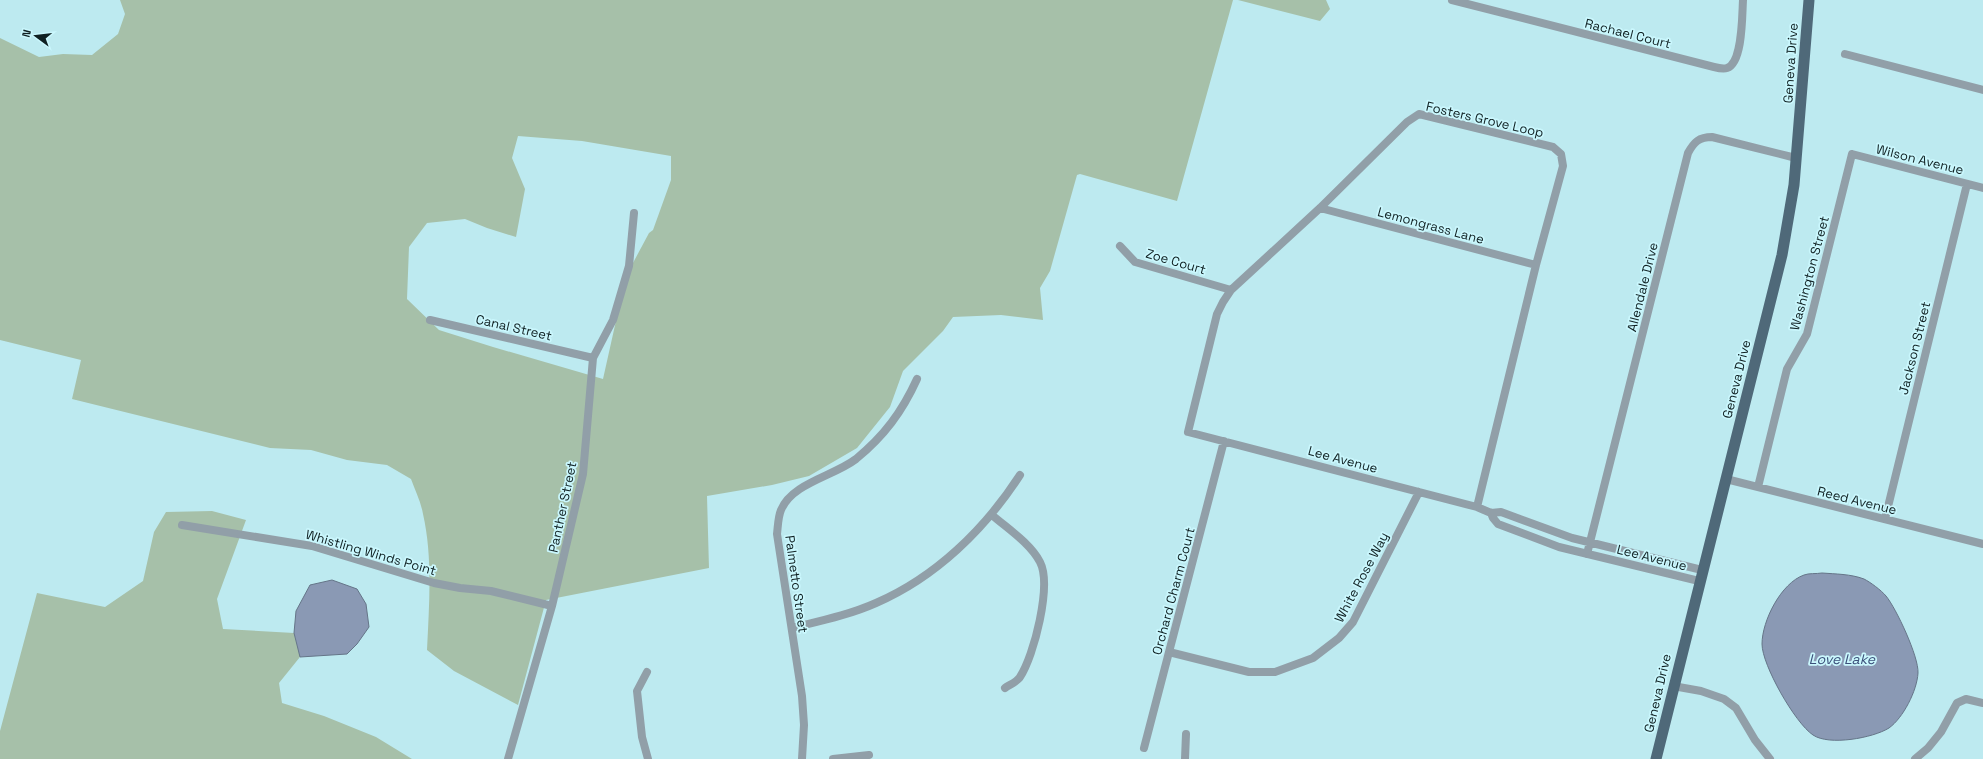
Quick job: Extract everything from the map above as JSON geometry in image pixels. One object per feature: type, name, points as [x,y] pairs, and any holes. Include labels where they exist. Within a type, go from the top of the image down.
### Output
[{"type":"main road","name":"Geneva Drive","points":[[1656,759],[1699,581],[1782,255],[1791,207],[1796,158],[1808,0]]},
{"type":"street","name":"Rachael Court","points":[[1452,0],[1714,67],[1726,68],[1734,63],[1738,54],[1743,0]]},
{"type":"street","points":[[1844,54],[1983,90]]},
{"type":"street","name":"Fosters Grove Loop","points":[[1188,432],[1217,314],[1231,290],[1320,208],[1407,122],[1419,114],[1553,147],[1561,154],[1563,166],[1536,265],[1477,507]]},
{"type":"street","name":"Allendale Drive","points":[[1590,542],[1688,153],[1692,145],[1705,137],[1712,136],[1796,158]]},
{"type":"street","name":"Wilson Avenue","points":[[1852,154],[1983,188]]},
{"type":"street","name":"Washington Street","points":[[1758,487],[1787,369],[1807,334],[1852,154]]},
{"type":"street","name":"Jackson Street","points":[[1885,519],[1967,184]]},
{"type":"street","name":"Lemongrass Lane","points":[[1320,208],[1536,265]]},
{"type":"street","name":"Panther Street","points":[[508,759],[552,606],[583,474],[593,358],[613,320],[629,266],[634,213]]},
{"type":"street","name":"Zoe Court","points":[[1120,246],[1134,262],[1231,290]]},
{"type":"street","name":"Canal Street","points":[[430,320],[593,358]]},
{"type":"street","name":"Palmetto Street","points":[[802,759],[804,725],[792,628],[777,534],[781,510],[788,498],[801,488],[834,473],[855,460],[876,441],[895,420],[906,403],[917,379]]},
{"type":"street","name":"Lee Avenue","points":[[1188,432],[1477,507],[1491,513],[1501,512],[1572,538],[1702,570]]},
{"type":"street","name":"Orchard Charm Court","points":[[1144,748],[1224,441]]},
{"type":"street","points":[[792,628],[846,615],[877,603],[915,581],[943,562],[992,515],[1020,475]]},
{"type":"street","name":"Reed Avenue","points":[[1726,479],[1983,544]]},
{"type":"street","name":"White Rose Way","points":[[1169,652],[1249,672],[1275,672],[1313,658],[1339,638],[1353,622],[1419,492]]},
{"type":"street","name":"Lee Avenue","points":[[1491,513],[1498,524],[1559,547],[1699,581]]},
{"type":"street","points":[[992,515],[1036,556],[1043,574],[1044,588],[1038,627],[1029,657],[1019,679],[1005,688]]},
{"type":"street","name":"Whistling Winds Point","points":[[182,525],[312,546],[434,583],[460,588],[491,591],[552,606]]},
{"type":"street","points":[[1587,554],[1590,542]]},
{"type":"street","points":[[647,672],[637,691],[642,737],[648,759]]},
{"type":"street","points":[[1673,686],[1701,691],[1724,700],[1736,708],[1755,740],[1770,759]]},
{"type":"street","points":[[1915,759],[1928,748],[1941,732],[1957,703],[1966,700],[1983,703]]},
{"type":"street","points":[[1185,759],[1186,734]]},
{"type":"street","points":[[833,759],[869,755]]},
{"type":"green space","points":[[120,0],[1233,0],[1177,201],[1080,174],[1077,175],[1050,271],[1040,288],[1043,320],[1001,315],[953,317],[943,331],[903,371],[890,407],[857,448],[809,476],[772,485],[707,496],[709,568],[546,600],[518,705],[454,671],[427,650],[430,582],[428,547],[422,510],[411,479],[387,465],[347,460],[311,450],[270,448],[72,399],[81,360],[0,340],[0,38],[39,57],[63,54],[92,55],[118,34],[125,14]],"holes":[[[518,136],[582,141],[671,156],[671,180],[653,230],[649,233],[626,276],[603,379],[439,330],[407,299],[409,247],[427,223],[465,219],[516,237],[525,189],[512,158]]]},
{"type":"green space","points":[[1238,0],[1326,0],[1330,9],[1320,21]]},
{"type":"green space","points":[[212,511],[246,520],[217,599],[223,629],[294,633],[300,657],[279,683],[282,703],[324,716],[376,737],[412,759],[0,759],[0,731],[37,593],[105,607],[143,581],[154,532],[166,512]]},
{"type":"water","name":"Love Lake","points":[[1806,574],[1843,574],[1859,577],[1881,591],[1886,596],[1895,611],[1911,645],[1915,656],[1918,673],[1915,688],[1908,704],[1899,718],[1894,724],[1882,732],[1862,738],[1840,740],[1829,740],[1813,735],[1797,719],[1773,679],[1767,665],[1763,653],[1763,635],[1765,625],[1774,604],[1788,586],[1796,579]]},
{"type":"water","points":[[332,580],[357,589],[366,604],[369,627],[357,644],[347,654],[300,657],[294,633],[296,611],[310,585]]}]
